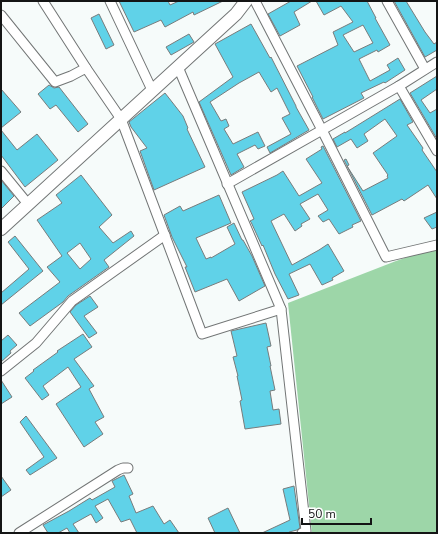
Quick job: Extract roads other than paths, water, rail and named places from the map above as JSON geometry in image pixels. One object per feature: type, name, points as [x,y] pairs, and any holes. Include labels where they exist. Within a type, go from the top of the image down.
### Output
[{"type":"street","points":[[43,1],[121,119],[202,334],[281,309]]},
{"type":"street","points":[[110,1],[152,90]]},
{"type":"street","points":[[1,229],[236,14],[246,1]]},
{"type":"street","points":[[255,1],[386,257],[437,245]]},
{"type":"street","points":[[387,1],[425,69]]},
{"type":"street","points":[[1,14],[55,82],[86,68]]},
{"type":"street","points":[[227,184],[399,86],[437,62]]},
{"type":"street","points":[[178,67],[281,309],[306,531],[302,533]]},
{"type":"street","points":[[399,86],[437,151]]},
{"type":"street","points":[[1,171],[28,204]]},
{"type":"street","points":[[1,370],[36,343],[72,301],[165,235]]},
{"type":"street","points":[[19,533],[118,470],[128,468]]}]
